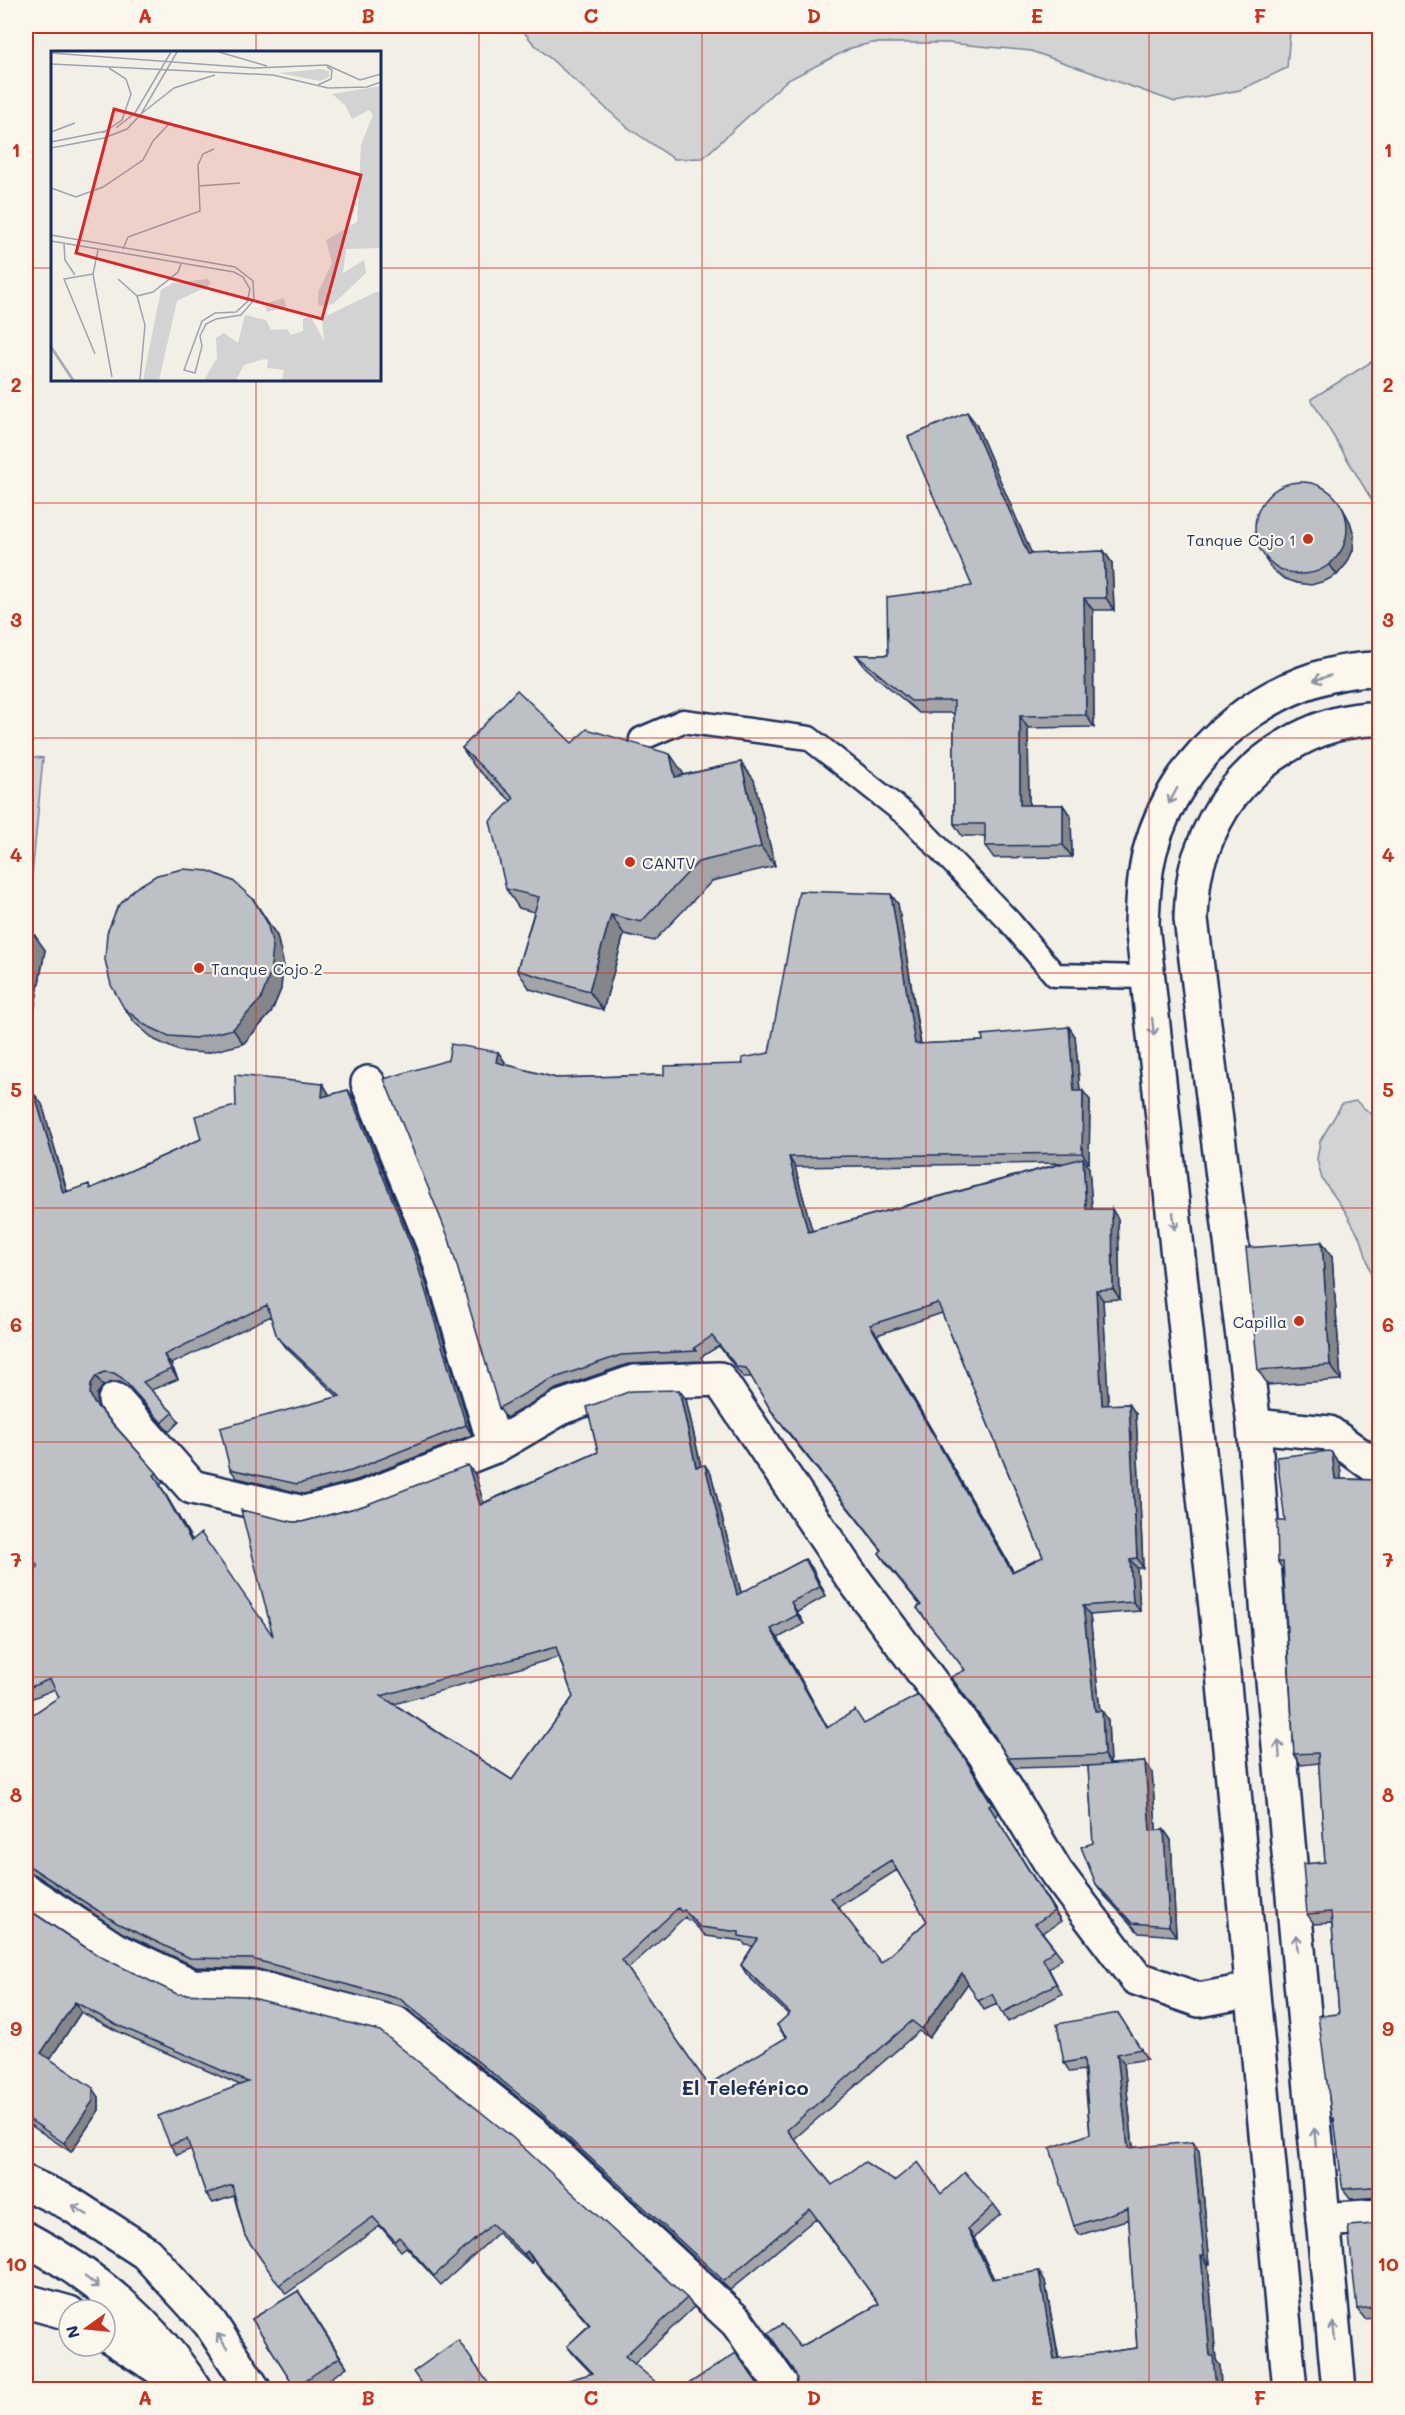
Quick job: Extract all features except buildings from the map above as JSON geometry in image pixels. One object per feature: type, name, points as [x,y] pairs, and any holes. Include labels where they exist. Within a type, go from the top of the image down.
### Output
[{"type":"street","points":[[1290,2390],[1221,1651],[1142,924],[1144,886],[1150,850],[1163,814],[1181,781],[1204,752],[1230,726],[1260,704],[1294,687],[1329,676],[1380,669]]},
{"type":"street","points":[[1339,2390],[1271,1659],[1254,1426],[1191,919],[1193,886],[1201,853],[1214,823],[1232,795],[1254,770],[1280,750],[1309,734],[1341,724],[1380,719]]},
{"type":"street","points":[[368,1083],[438,1256],[495,1446]]},
{"type":"street","points":[[116,1400],[192,1487],[304,1513],[363,1498],[495,1446],[561,1407],[633,1382],[719,1379],[849,1573],[986,1756],[1056,1872],[1136,1978],[1199,2000],[1252,1990]]},
{"type":"street","points":[[1254,1426],[1329,1432],[1380,1470]]},
{"type":"street","points":[[26,1891],[114,1948],[192,1986],[254,1987],[395,2023],[531,2133],[737,2322],[785,2390]]},
{"type":"street","points":[[26,2183],[69,2203],[146,2253],[210,2323],[254,2390]]},
{"type":"street","points":[[1323,2220],[1380,2216]]},
{"type":"street","points":[[26,2239],[57,2255],[116,2299],[176,2361],[195,2390]]},
{"type":"street","points":[[26,2301],[57,2310]]},
{"type":"street","points":[[117,2341],[165,2372],[180,2390]]},
{"type":"lane","points":[[641,739],[683,721],[809,738],[909,817],[1010,922],[1054,975],[1147,976]]},
{"type":"shaded area","points":[[519,26],[1288,26],[1290,31],[1287,68],[1240,90],[1175,102],[1031,51],[949,43],[871,43],[851,48],[786,81],[703,158],[674,159],[627,127],[533,43]]},
{"type":"shaded area","points":[[1379,357],[1379,512],[1311,399]]},
{"type":"shaded area","points":[[26,756],[43,758],[29,908],[26,908]]},
{"type":"shaded area","points":[[1356,1101],[1379,1121],[1379,1303],[1362,1242],[1345,1211],[1322,1179],[1317,1159],[1320,1141],[1342,1104]]},
{"type":"place","name":"Tanque Cojo 1","points":[[1308,539]]},
{"type":"place","name":"CANTV","points":[[630,862]]},
{"type":"place","name":"Tanque Cojo 2","points":[[199,968]]},
{"type":"place","name":"Capilla","points":[[1299,1321]]},
{"type":"district","name":"El Teleférico","points":[[745,2087]]}]
